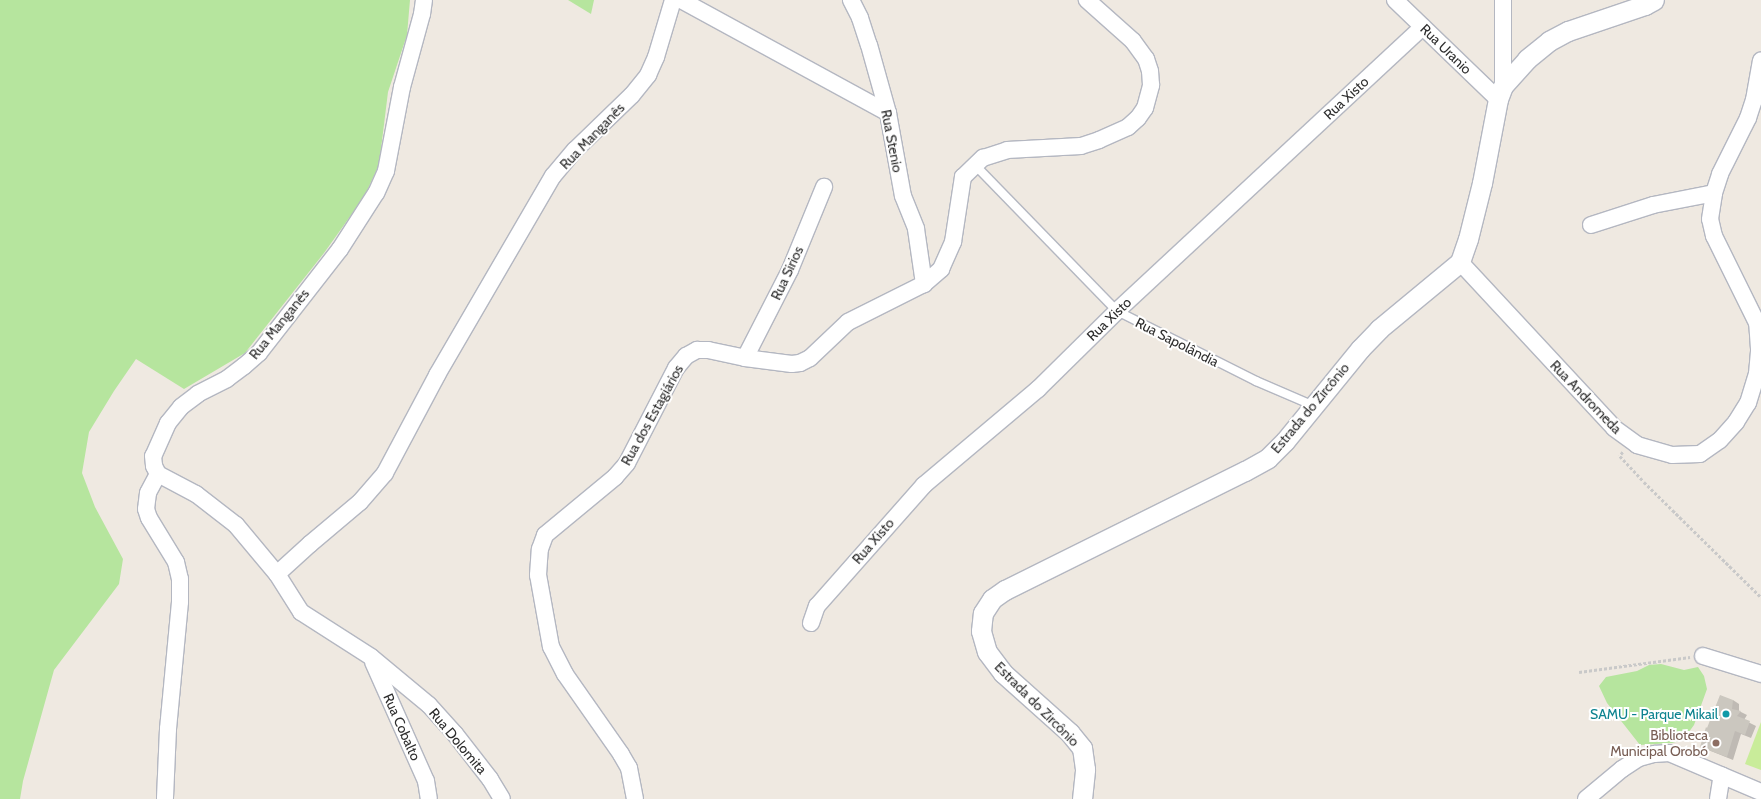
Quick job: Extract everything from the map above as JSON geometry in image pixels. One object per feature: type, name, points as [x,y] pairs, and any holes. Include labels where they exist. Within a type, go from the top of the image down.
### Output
[{"type":"street","name":"Rua Manganês","points":[[158,474],[154,466],[153,456],[168,423],[177,412],[198,394],[227,379],[259,353],[340,249],[376,193],[386,172],[402,87],[422,14],[424,0]]},
{"type":"street","name":"Rua Manganês","points":[[277,574],[360,502],[385,473],[437,375],[553,176],[575,150],[632,95],[648,75],[656,57],[673,0]]},
{"type":"street","points":[[682,0],[888,113]]},
{"type":"street","name":"Rua Stenio","points":[[851,0],[866,38],[888,113],[903,196],[916,229],[924,284]]},
{"type":"street","name":"Rua dos Estagiários","points":[[635,799],[629,768],[621,754],[564,674],[551,647],[540,593],[538,575],[540,549],[545,535],[615,477],[627,463],[676,368],[686,356],[697,350],[708,350],[745,358],[792,364],[800,363],[810,358],[848,322],[924,284],[941,269],[949,255],[953,242],[961,186],[964,177],[983,158],[1007,150],[1081,146],[1128,127],[1145,108],[1150,85],[1150,72],[1146,59],[1133,41],[1086,0]]},
{"type":"street","name":"Rua Uranio","points":[[1394,0],[1423,27],[1501,92]]},
{"type":"street","points":[[1460,262],[1468,239],[1482,183],[1501,92],[1503,0]]},
{"type":"street","points":[[1501,92],[1527,59],[1549,41],[1568,31],[1645,5],[1654,0]]},
{"type":"street","name":"Rua Xisto","points":[[811,623],[817,606],[924,485],[1038,389],[1117,311],[1423,27]]},
{"type":"street","name":"Rua Andromeda","points":[[1460,262],[1614,428],[1638,445],[1672,455],[1700,454],[1724,436],[1736,422],[1748,403],[1757,374],[1759,349],[1757,323],[1714,236],[1710,219],[1714,193],[1720,174],[1750,112],[1754,100],[1761,61]]},
{"type":"street","name":"Rua Sirios","points":[[745,358],[790,270],[824,187]]},
{"type":"street","points":[[1591,225],[1653,206],[1714,193]]},
{"type":"street","name":"Estrada do Zircônio","points":[[1082,799],[1084,769],[1082,748],[1070,733],[999,668],[987,652],[981,631],[983,613],[992,599],[1005,590],[1245,471],[1268,458],[1285,442],[1360,349],[1379,329],[1460,262]]},
{"type":"street","points":[[165,799],[168,729],[180,602],[180,587],[176,562],[149,518],[146,509],[148,492],[158,474],[196,494],[236,525],[277,574],[301,612],[371,657]]},
{"type":"street","points":[[1703,656],[1761,674]]},
{"type":"street","name":"Rua Cobalto","points":[[371,657],[426,781],[429,799]]},
{"type":"street","name":"Rua Dolomita","points":[[371,657],[429,705],[455,734],[490,779],[502,799]]},
{"type":"street","points":[[1586,799],[1622,769],[1639,758],[1654,754],[1669,753],[1761,792]]},
{"type":"street","points":[[1718,799],[1722,776]]},
{"type":"lane","name":"Rua Sapolândia","points":[[975,165],[1117,311],[1256,381],[1314,406]]},
{"type":"path","points":[[1631,441],[1620,456],[1761,598]]},
{"type":"path","points":[[1579,672],[1703,656]]},
{"type":"green space","points":[[0,0],[410,0],[407,35],[388,92],[379,165],[364,197],[324,253],[245,353],[184,389],[136,359],[89,432],[82,473],[95,507],[123,559],[119,584],[54,670],[23,781],[20,799],[0,799]]},
{"type":"green space","points":[[568,0],[594,0],[591,14]]},
{"type":"green space","points":[[1661,664],[1684,670],[1698,667],[1704,676],[1707,689],[1694,725],[1683,740],[1672,743],[1640,745],[1607,703],[1599,686],[1606,677],[1637,671],[1649,665]]},
{"type":"green space","points":[[1761,722],[1761,770],[1745,764]]},
{"type":"building","points":[[1720,695],[1733,700],[1732,709],[1741,711],[1737,716],[1750,721],[1745,735],[1735,731],[1727,757],[1700,747],[1706,727],[1707,728]]},
{"type":"place","name":"SAMU - Parque Mikail","points":[[1726,714]]},
{"type":"place","name":"Biblioteca Municipal Orobó","points":[[1716,743]]}]
